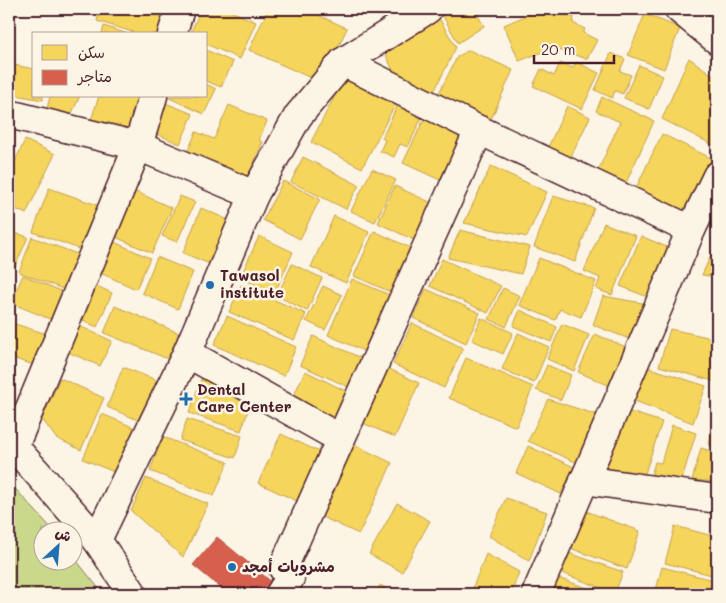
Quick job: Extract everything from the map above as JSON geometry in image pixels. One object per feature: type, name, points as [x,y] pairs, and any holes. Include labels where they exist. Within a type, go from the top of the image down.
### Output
[{"type":"street","points":[[173,32],[180,9]]},
{"type":"street","points":[[97,540],[187,353],[254,195],[298,116],[343,62],[428,9]]},
{"type":"street","points":[[680,9],[717,40]]},
{"type":"street","points":[[343,62],[479,130],[691,230]]},
{"type":"street","points":[[132,593],[97,540],[11,444],[138,146],[152,98]]},
{"type":"street","points":[[9,114],[138,146],[254,195]]},
{"type":"street","points":[[280,594],[290,578],[283,568],[339,438],[479,130]]},
{"type":"street","points":[[536,594],[691,230],[717,176]]},
{"type":"street","points":[[187,353],[339,438]]},
{"type":"street","points":[[584,480],[717,499]]},
{"type":"green space","points":[[9,482],[44,520],[32,520],[32,570],[82,570],[82,567],[103,594],[9,594]]},
{"type":"building: سكن","points":[[9,9],[14,9],[11,32],[9,32]]},
{"type":"building: سكن","points":[[100,9],[169,9],[163,32],[133,32],[97,21]]},
{"type":"building: سكن","points":[[201,9],[226,9],[256,22],[240,59],[208,45],[208,32],[191,32]]},
{"type":"building: سكن","points":[[268,9],[304,9],[347,28],[322,83],[249,50]]},
{"type":"building: سكن","points":[[439,9],[474,9],[484,26],[458,43]]},
{"type":"building: سكن","points":[[554,9],[574,17],[573,23],[585,29],[583,33],[597,40],[587,59],[553,48],[519,61],[504,25],[539,10],[548,16]]},
{"type":"building: سكن","points":[[436,13],[456,47],[433,94],[417,90],[416,83],[398,82],[382,46]]},
{"type":"building: سكن","points":[[645,14],[680,28],[664,69],[628,55]]},
{"type":"building: سكن","points":[[104,26],[122,32],[102,32]]},
{"type":"building: سكن","points":[[469,50],[513,70],[488,126],[437,103],[439,93],[457,57]]},
{"type":"building: سكن","points":[[208,51],[233,62],[221,87],[208,82]]},
{"type":"building: سكن","points":[[611,53],[625,59],[620,71],[631,75],[623,94],[615,91],[612,98],[595,90]]},
{"type":"building: سكن","points":[[689,58],[717,78],[717,147],[662,119]]},
{"type":"building: سكن","points":[[576,62],[599,73],[582,109],[533,86],[541,69],[554,76],[560,63],[573,68]]},
{"type":"building: سكن","points":[[14,65],[32,69],[32,98],[10,94]]},
{"type":"building: سكن","points":[[639,65],[663,76],[649,109],[624,98]]},
{"type":"building: سكن","points":[[345,76],[396,103],[362,168],[311,142]]},
{"type":"building: سكن","points":[[208,85],[216,89],[204,114],[169,98],[208,98]]},
{"type":"building: سكن","points":[[602,97],[654,121],[626,183],[598,171],[620,122],[596,111]]},
{"type":"building: سكن","points":[[50,98],[79,98],[71,115],[47,109]]},
{"type":"building: سكن","points":[[98,98],[141,98],[128,140],[89,126]]},
{"type":"building: سكن","points":[[158,100],[193,114],[180,144],[145,129]]},
{"type":"building: سكن","points":[[398,104],[423,115],[408,147],[400,144],[394,157],[380,151],[385,140],[382,138]]},
{"type":"building: سكن","points":[[229,105],[267,121],[259,140],[263,142],[249,174],[235,182],[184,160],[196,132],[214,139]]},
{"type":"building: سكن","points":[[567,106],[590,117],[567,165],[545,154]]},
{"type":"building: سكن","points":[[425,117],[462,134],[440,180],[403,163]]},
{"type":"building: سكن","points":[[662,134],[717,161],[691,217],[635,190]]},
{"type":"building: سكن","points":[[25,140],[55,154],[26,214],[9,206],[9,174]]},
{"type":"building: سكن","points":[[303,157],[359,185],[346,209],[291,182]]},
{"type":"building: سكن","points":[[491,166],[547,192],[527,237],[464,223]]},
{"type":"building: سكن","points":[[372,169],[396,180],[375,222],[351,211]]},
{"type":"building: سكن","points":[[283,181],[320,199],[300,239],[263,220]]},
{"type":"building: سكن","points":[[395,186],[434,204],[416,241],[378,223]]},
{"type":"building: سكن","points":[[49,188],[103,207],[87,252],[33,232]]},
{"type":"building: سكن","points":[[132,190],[172,208],[152,253],[111,235]]},
{"type":"building: سكن","points":[[180,196],[195,202],[177,242],[162,236]]},
{"type":"building: سكن","points":[[553,196],[594,208],[575,262],[534,247]]},
{"type":"building: سكن","points":[[201,208],[231,221],[212,265],[183,253]]},
{"type":"building: سكن","points":[[334,216],[369,232],[346,283],[311,267]]},
{"type":"building: سكن","points":[[604,223],[636,236],[612,295],[596,289],[600,278],[584,271]]},
{"type":"building: سكن","points":[[460,230],[530,247],[521,274],[448,258]]},
{"type":"building: سكن","points":[[9,231],[28,237],[11,276],[9,276]]},
{"type":"building: سكن","points":[[374,231],[413,249],[393,293],[354,276]]},
{"type":"building: سكن","points":[[259,236],[293,252],[275,293],[240,278]]},
{"type":"building: سكن","points":[[641,236],[676,251],[655,300],[620,286]]},
{"type":"building: سكن","points":[[32,237],[85,257],[71,292],[19,272]]},
{"type":"building: سكن","points":[[112,241],[150,258],[136,289],[98,272]]},
{"type":"building: سكن","points":[[717,241],[717,277],[702,275]]},
{"type":"building: سكن","points":[[157,257],[193,272],[178,309],[142,293]]},
{"type":"building: سكن","points":[[539,258],[596,281],[581,317],[560,309],[555,320],[519,305]]},
{"type":"building: سكن","points":[[442,259],[501,286],[488,313],[430,286]]},
{"type":"building: سكن","points":[[292,264],[322,278],[307,311],[277,296]]},
{"type":"building: سكن","points":[[23,275],[68,294],[57,322],[11,303]]},
{"type":"building: سكن","points":[[352,279],[390,295],[366,352],[328,335]]},
{"type":"building: سكن","points":[[88,282],[112,293],[97,327],[73,316]]},
{"type":"building: سكن","points":[[241,285],[306,314],[294,340],[229,312]]},
{"type":"building: سكن","points":[[323,286],[342,295],[325,330],[306,321]]},
{"type":"building: سكن","points":[[503,288],[520,296],[506,327],[489,319]]},
{"type":"building: سكن","points":[[426,289],[480,313],[466,343],[413,318]]},
{"type":"building: سكن","points":[[603,296],[648,304],[632,340],[593,325]]},
{"type":"building: سكن","points":[[115,306],[179,333],[168,359],[104,333]]},
{"type":"building: سكن","points":[[520,310],[557,327],[551,342],[513,326]]},
{"type":"building: سكن","points":[[227,316],[296,347],[284,376],[214,345]]},
{"type":"building: سكن","points":[[481,318],[513,333],[503,354],[472,340]]},
{"type":"building: سكن","points":[[12,323],[53,336],[43,368],[9,357],[9,333]]},
{"type":"building: سكن","points":[[73,323],[112,341],[100,366],[61,349]]},
{"type":"building: سكن","points":[[412,323],[463,348],[444,388],[393,364]]},
{"type":"building: سكن","points":[[562,324],[589,335],[574,371],[547,359]]},
{"type":"building: سكن","points":[[670,329],[717,339],[717,382],[659,366]]},
{"type":"building: سكن","points":[[518,333],[549,347],[534,383],[502,369]]},
{"type":"building: سكن","points":[[595,334],[631,349],[615,388],[578,372]]},
{"type":"building: سكن","points":[[313,336],[363,359],[351,388],[300,365]]},
{"type":"building: سكن","points":[[466,358],[533,387],[516,427],[449,398]]},
{"type":"building: سكن","points":[[547,365],[571,375],[561,400],[536,390]]},
{"type":"building: سكن","points":[[383,366],[419,383],[395,437],[358,421]]},
{"type":"building: سكن","points":[[123,367],[161,382],[145,423],[107,407]]},
{"type":"building: سكن","points":[[647,367],[706,386],[693,423],[632,400]]},
{"type":"building: سكن","points":[[305,371],[354,395],[339,427],[290,404]]},
{"type":"building: سكن","points":[[60,378],[104,398],[81,450],[56,438],[42,419]]},
{"type":"building: سكن","points":[[201,379],[253,397],[241,431],[189,413]]},
{"type":"building: سكن","points":[[548,399],[600,416],[580,464],[528,441]]},
{"type":"building: سكن","points":[[717,408],[717,446],[709,445]]},
{"type":"building: سكن","points":[[627,411],[662,422],[643,479],[600,473]]},
{"type":"building: سكن","points":[[102,414],[140,430],[125,466],[114,472],[83,459]]},
{"type":"building: سكن","points":[[187,419],[242,436],[235,458],[180,440]]},
{"type":"building: سكن","points":[[672,425],[696,433],[680,485],[651,476],[655,462],[661,463]]},
{"type":"building: سكن","points":[[281,434],[324,454],[301,503],[258,483]]},
{"type":"building: سكن","points":[[163,437],[228,462],[214,496],[150,471]]},
{"type":"building: سكن","points":[[353,444],[392,463],[359,534],[320,516]]},
{"type":"building: سكن","points":[[528,446],[574,467],[561,494],[516,473]]},
{"type":"building: سكن","points":[[701,448],[717,453],[717,482],[692,480]]},
{"type":"building: سكن","points":[[146,478],[208,504],[183,557],[131,511]]},
{"type":"building: سكن","points":[[506,498],[547,512],[529,561],[489,536]]},
{"type":"building: سكن","points":[[397,503],[430,521],[402,572],[369,554]]},
{"type":"building: سكن","points":[[583,510],[640,531],[627,569],[570,548]]},
{"type":"building: سكن","points":[[675,526],[717,537],[717,555],[712,575],[665,563]]},
{"type":"building: سكن","points":[[566,552],[623,572],[615,593],[559,572]]},
{"type":"building: سكن","points":[[486,554],[519,572],[511,594],[479,594],[481,591],[473,587]]},
{"type":"building: سكن","points":[[662,567],[713,580],[710,594],[655,594]]},
{"type":"building: سكن","points":[[552,576],[605,594],[546,594]]},
{"type":"building: سكن","points":[[380,585],[397,594],[376,594]]},
{"type":"building: متاجر","points":[[217,537],[280,589],[276,594],[228,594],[193,565]]},
{"type":"place","name":"Tawasol institute","points":[[210,285]]},
{"type":"place","name":"Dental Care Center","points":[[186,399]]},
{"type":"place","name":"مشروبات أمجد","points":[[232,567]]}]
